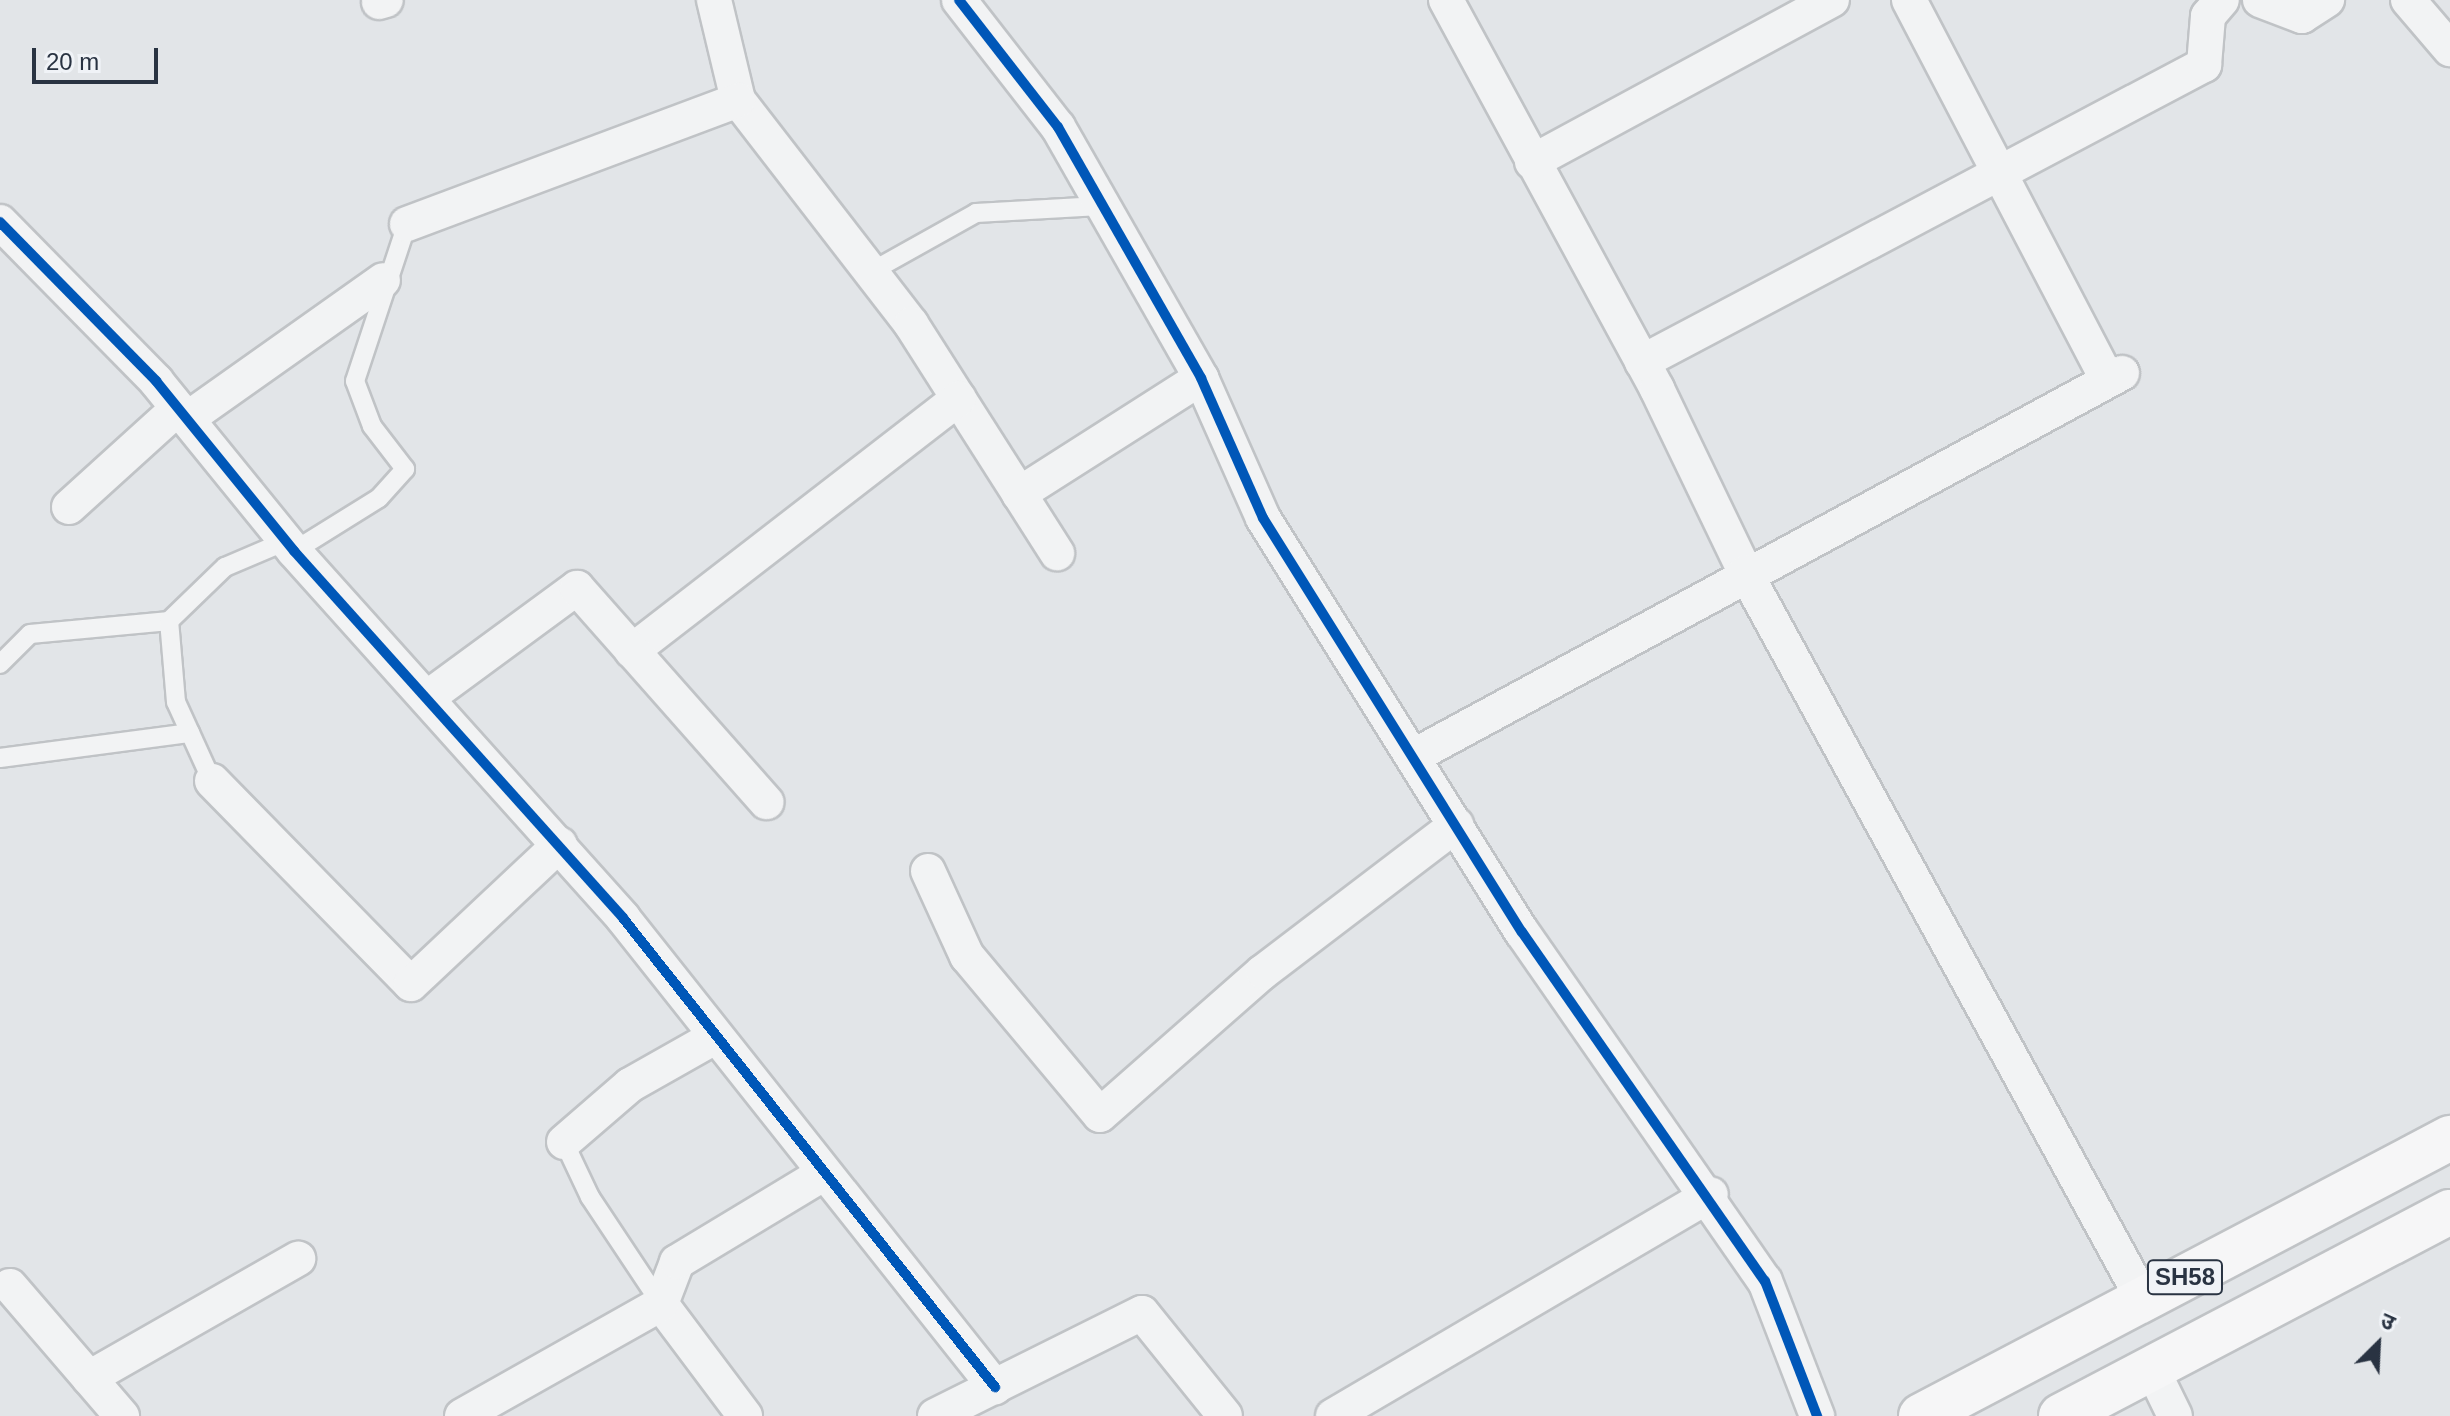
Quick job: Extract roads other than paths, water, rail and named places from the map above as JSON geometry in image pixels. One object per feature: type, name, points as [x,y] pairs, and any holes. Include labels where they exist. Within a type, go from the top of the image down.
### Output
[{"type":"main road","name":"SH58","points":[[1921,1416],[2450,1138]]},
{"type":"main road","points":[[2324,1204],[2361,1259]]},
{"type":"main road","name":"SH58","points":[[2061,1416],[2361,1259],[2448,1218]]},
{"type":"street","points":[[714,0],[738,100],[867,274],[911,324],[1057,553]]},
{"type":"street","points":[[959,0],[1058,127],[1100,206],[1201,378],[1263,518],[1456,825],[1634,1097],[1711,1194],[1765,1281],[1817,1416]]},
{"type":"street","points":[[1446,0],[1642,362],[1745,572],[2143,1299]]},
{"type":"street","points":[[1532,162],[1832,0]]},
{"type":"street","points":[[1414,756],[1745,572],[2115,376],[1999,176],[1909,0]]},
{"type":"street","points":[[1642,362],[2204,65],[2208,16],[2222,0]]},
{"type":"street","points":[[2260,0],[2302,16],[2327,0]]},
{"type":"street","points":[[2408,0],[2450,49]]},
{"type":"street","points":[[407,224],[738,100]]},
{"type":"street","points":[[0,222],[64,280],[183,413],[290,546],[560,844],[823,1174],[987,1399]]},
{"type":"street","points":[[69,507],[183,413],[383,280]]},
{"type":"street","points":[[1019,494],[1201,378]]},
{"type":"street","points":[[632,651],[959,398]]},
{"type":"street","points":[[427,698],[577,588],[766,802]]},
{"type":"street","points":[[212,781],[411,984],[560,844]]},
{"type":"street","points":[[928,871],[967,956],[1100,1115],[1263,972],[1456,825]]},
{"type":"street","points":[[564,1142],[630,1085],[713,1038]]},
{"type":"street","points":[[462,1416],[661,1304],[677,1262],[823,1174]]},
{"type":"street","points":[[1333,1416],[1711,1194]]},
{"type":"street","points":[[89,1378],[298,1259]]},
{"type":"street","points":[[10,1286],[122,1416]]},
{"type":"street","points":[[661,1304],[745,1416]]},
{"type":"street","points":[[935,1416],[987,1399],[1142,1313],[1225,1416]]},
{"type":"street","points":[[2152,1369],[2175,1416]]},
{"type":"lane","points":[[867,274],[976,213],[1100,206]]},
{"type":"lane","points":[[0,664],[30,634],[169,621],[225,567],[290,546],[379,498],[405,469],[372,426],[355,381],[383,280],[407,224]]},
{"type":"lane","points":[[169,621],[176,702],[212,781]]},
{"type":"lane","points":[[0,758],[190,733]]},
{"type":"lane","points":[[564,1142],[590,1197],[661,1304]]}]
